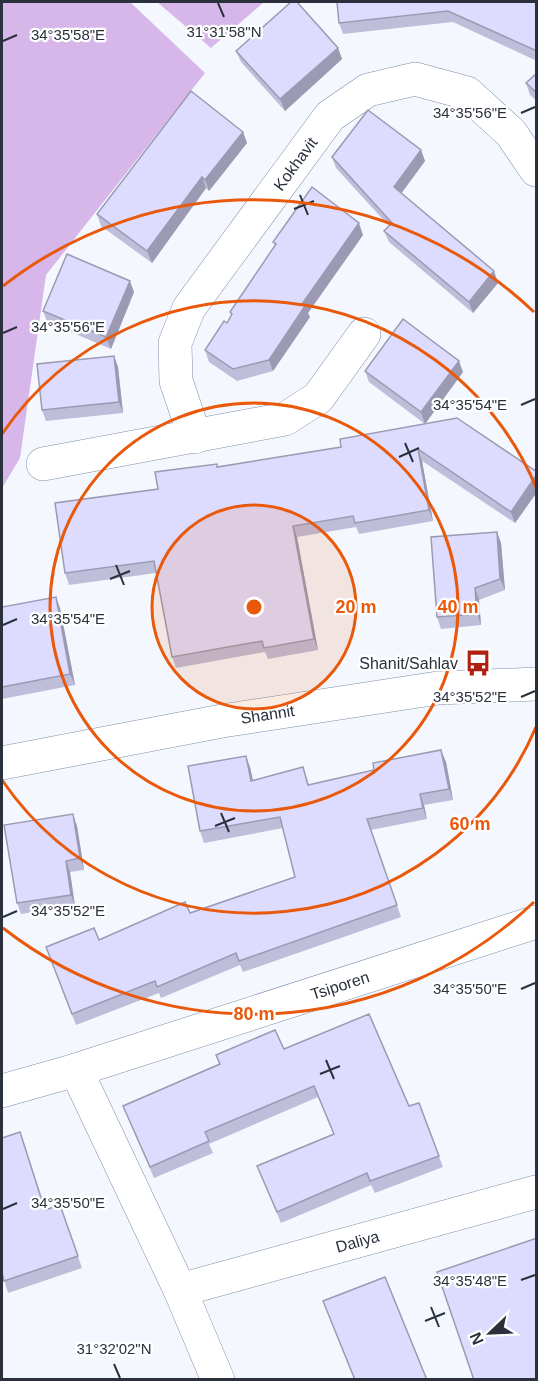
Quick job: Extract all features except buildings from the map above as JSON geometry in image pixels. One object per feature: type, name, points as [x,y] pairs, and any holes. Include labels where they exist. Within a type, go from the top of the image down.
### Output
[{"type":"street","name":"Kokhavit","points":[[195,437],[176,381],[175,343],[189,308],[330,116],[368,90],[415,79],[467,93],[511,133],[537,170]]},
{"type":"street","points":[[43,464],[285,419],[318,398],[364,334]]},
{"type":"street","name":"Shannit","points":[[2,763],[222,722],[438,688],[537,684]]},
{"type":"street","name":"Tsiporen","points":[[2,1091],[76,1070],[537,922]]},
{"type":"street","points":[[76,1070],[180,1290],[218,1380]]},
{"type":"street","name":"Daliya","points":[[180,1290],[537,1192]]},
{"type":"shaded area","points":[[2,2],[130,2],[205,73],[46,275],[20,458],[2,488]]},
{"type":"shaded area","points":[[157,2],[264,2],[211,48]]},
{"type":"place","name":"Shanit/Sahlav","points":[[478,663]]}]
